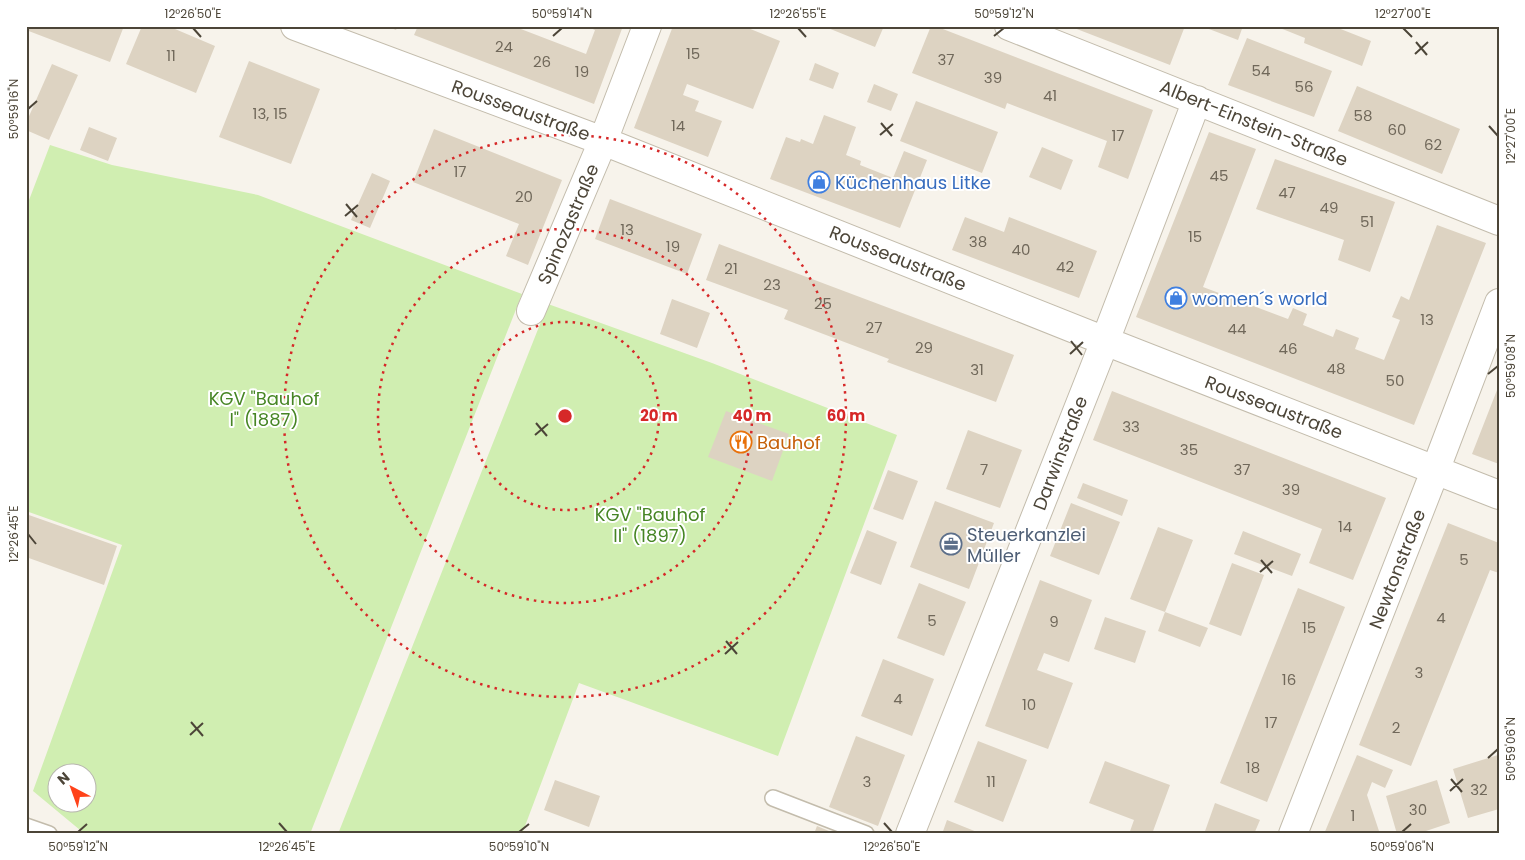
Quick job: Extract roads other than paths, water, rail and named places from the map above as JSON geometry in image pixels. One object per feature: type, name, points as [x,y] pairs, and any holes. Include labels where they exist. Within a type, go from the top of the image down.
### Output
[{"type":"street","name":"Rousseaustraße","points":[[295,26],[603,141],[1105,341],[1499,495]]},
{"type":"street","name":"Spinozastraße","points":[[531,311],[603,141],[647,26]]},
{"type":"street","name":"Albert-Einstein-Straße","points":[[1009,26],[1499,221]]},
{"type":"street","name":"Darwinstraße","points":[[910,834],[1105,341],[1197,100]]},
{"type":"street","name":"Newtonstraße","points":[[1293,834],[1436,470],[1499,303]]},
{"type":"lane","points":[[773,798],[866,834]]},
{"type":"lane","points":[[26,826],[49,834]]},
{"type":"place","name":"Küchenhaus Litke","points":[[819,182]]},
{"type":"place","name":"women´s world","points":[[1176,298]]},
{"type":"place","name":"Bauhof","points":[[741,442]]},
{"type":"place","name":"Steuerkanzlei Müller","points":[[951,544]]},
{"type":"park label","name":"KGV \"Bauhof I\" (1887)","points":[[264,408]]},
{"type":"park label","name":"KGV \"Bauhof II\" (1897)","points":[[650,524]]}]
